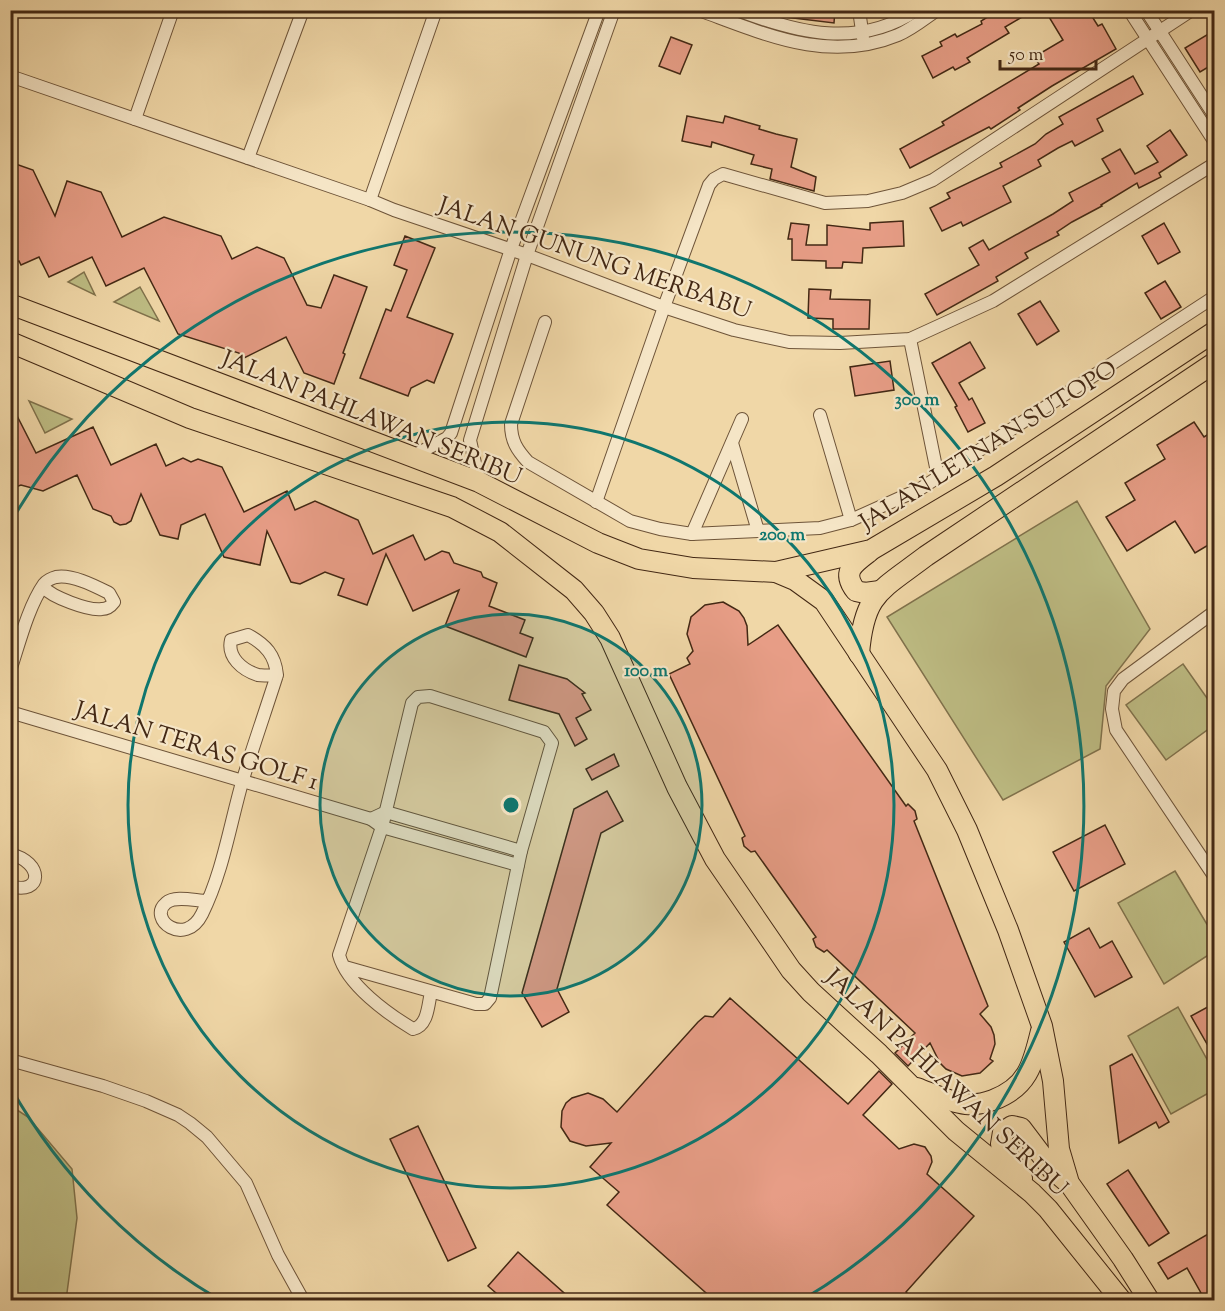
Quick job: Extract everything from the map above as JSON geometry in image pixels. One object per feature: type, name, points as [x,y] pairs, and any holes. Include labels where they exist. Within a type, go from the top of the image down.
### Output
[{"type":"main road","name":"JALAN PAHLAWAN SERIBU","points":[[10,304],[479,482],[598,543],[639,559],[693,568],[776,572],[795,580],[824,601],[936,770],[967,830],[1008,930],[1042,1026],[1053,1082],[1059,1149],[1069,1183],[1149,1300]]},
{"type":"main road","name":"JALAN LETNAN SUTOPO","points":[[776,572],[871,550],[996,476],[1215,332]]},
{"type":"main road","name":"JALAN PAHLAWAN SERIBU","points":[[10,342],[190,417],[452,507],[500,532],[574,590],[594,613],[610,638],[677,787],[715,859],[763,931],[811,993],[956,1131],[1032,1193],[1056,1218],[1121,1300]]},
{"type":"main road","points":[[859,654],[866,611],[880,591],[926,556],[1215,363]]},
{"type":"main road","points":[[871,550],[856,562],[848,574],[848,580],[856,591],[865,593],[880,591]]},
{"type":"main road","points":[[910,1085],[965,1104],[988,1102],[1007,1095],[1022,1082],[1030,1069],[1042,1026]]},
{"type":"main road","points":[[1032,1193],[1001,1144],[1000,1136],[1012,1126],[1021,1128],[1052,1169],[1069,1183]]},
{"type":"street","points":[[135,119],[173,10]]},
{"type":"street","points":[[248,158],[303,10]]},
{"type":"street","points":[[370,200],[436,10]]},
{"type":"street","points":[[413,456],[447,438],[451,433],[511,249],[599,10]]},
{"type":"street","points":[[479,482],[470,442],[527,255],[614,10]]},
{"type":"street","points":[[699,10],[795,44],[852,48],[901,34],[937,10]]},
{"type":"street","points":[[737,10],[800,31],[832,34],[861,32],[899,22],[917,10]]},
{"type":"street","points":[[859,10],[864,45]]},
{"type":"street","points":[[1130,10],[1215,141]]},
{"type":"street","points":[[1146,10],[1215,115]]},
{"type":"street","points":[[596,502],[664,308],[709,185],[714,179],[723,174],[825,203],[868,201],[903,193],[933,180],[1192,10]]},
{"type":"street","name":"JALAN GUNUNG MERBABU","points":[[10,76],[511,249],[664,308],[734,330],[789,342],[840,343],[910,339],[993,301],[1215,164]]},
{"type":"street","points":[[545,322],[512,424],[512,440],[519,453],[528,462],[630,521],[692,534],[820,528],[850,520],[920,489],[1215,297]]},
{"type":"street","points":[[910,339],[938,477]]},
{"type":"street","points":[[820,415],[850,520]]},
{"type":"street","points":[[692,534],[741,419]]},
{"type":"street","points":[[732,442],[758,531]]},
{"type":"street","points":[[10,671],[36,600],[42,587],[46,581],[56,577],[69,578],[109,593],[114,602],[106,609],[95,609],[55,597],[42,587]]},
{"type":"street","points":[[1215,612],[1123,679],[1114,691],[1112,709],[1116,730],[1215,876]]},
{"type":"street","points":[[207,901],[226,848],[243,780],[277,675]]},
{"type":"street","points":[[345,967],[479,1005],[489,1000],[521,851],[551,749],[550,739],[544,732],[430,696],[418,697],[412,704],[382,827],[339,955],[345,967],[360,987],[379,1006],[413,1029],[419,1028],[424,1022],[431,992]]},
{"type":"street","name":"JALAN TERAS GOLF 1","points":[[10,711],[371,819],[382,827],[518,865]]},
{"type":"street","points":[[371,819],[386,812],[521,851]]},
{"type":"street","points":[[10,854],[22,856],[30,862],[36,876],[33,884],[29,886],[23,888],[10,886]]},
{"type":"street","points":[[10,1060],[103,1086],[146,1101],[190,1123],[207,1137],[246,1183],[278,1255],[303,1300]]},
{"type":"shaded area","points":[[84,272],[95,295],[68,282]]},
{"type":"shaded area","points":[[140,287],[159,321],[114,302]]},
{"type":"shaded area","points":[[29,401],[72,419],[45,433]]},
{"type":"shaded area","points":[[1077,501],[1150,629],[1106,686],[1100,749],[1003,800],[887,617]]},
{"type":"shaded area","points":[[1183,664],[1214,708],[1214,725],[1166,760],[1126,705]]},
{"type":"shaded area","points":[[1175,871],[1214,936],[1213,952],[1164,984],[1118,903]]},
{"type":"shaded area","points":[[1178,1007],[1214,1072],[1214,1090],[1171,1114],[1128,1036]]},
{"type":"shaded area","points":[[11,1106],[28,1117],[72,1169],[77,1218],[66,1300],[11,1300]]},
{"type":"building","points":[[781,10],[835,10],[834,23],[785,17],[781,16]]},
{"type":"building","points":[[999,10],[1034,10],[1005,27],[1009,33],[967,58],[970,62],[955,70],[953,67],[933,78],[922,56],[942,46],[940,42],[955,34],[957,37],[982,24],[981,21]]},
{"type":"building","points":[[1059,10],[1088,10],[1098,26],[1102,24],[1116,49],[1052,86],[991,129],[989,127],[910,168],[900,149],[944,125],[942,122],[1039,64],[1034,57],[1063,40],[1049,17]]},
{"type":"building","points":[[1215,30],[1215,63],[1200,72],[1185,48]]},
{"type":"building","points":[[671,37],[692,45],[680,74],[659,66]]},
{"type":"building","points":[[1133,76],[1143,94],[1097,119],[1103,131],[1075,146],[1072,141],[1058,148],[1038,160],[1041,166],[1003,186],[1011,202],[963,226],[961,222],[942,231],[930,208],[950,198],[947,193],[1002,167],[1000,163],[1035,144],[1063,124],[1059,117]]},
{"type":"building","points":[[687,116],[723,123],[725,116],[760,126],[759,129],[797,139],[791,167],[816,177],[814,191],[770,179],[772,169],[751,164],[754,155],[712,142],[711,147],[682,141]]},
{"type":"building","points":[[1170,130],[1187,155],[1159,173],[1161,177],[1139,188],[1137,183],[1072,222],[1057,232],[1059,235],[1025,253],[1028,258],[996,277],[998,281],[937,315],[925,294],[979,265],[969,248],[983,240],[989,250],[1073,201],[1069,193],[1110,172],[1102,159],[1120,149],[1135,174],[1158,162],[1147,146]]},
{"type":"building","points":[[10,162],[33,170],[55,216],[67,181],[101,192],[122,237],[164,217],[221,236],[232,259],[257,247],[284,258],[307,305],[321,308],[334,275],[367,287],[334,384],[304,373],[286,337],[242,359],[239,353],[178,334],[144,268],[106,286],[92,257],[49,277],[39,257],[21,265],[19,261],[10,265]]},
{"type":"building","points":[[903,221],[904,246],[863,248],[862,263],[843,262],[842,268],[826,268],[826,261],[792,260],[792,239],[788,239],[791,223],[809,225],[806,245],[827,245],[827,225],[870,230],[870,223]]},
{"type":"building","points":[[1164,223],[1180,252],[1158,264],[1142,236]]},
{"type":"building","points":[[405,236],[435,248],[407,317],[453,334],[434,383],[427,380],[411,388],[408,396],[360,378],[386,309],[391,311],[407,270],[394,265]]},
{"type":"building","points":[[1165,281],[1181,307],[1161,319],[1145,293]]},
{"type":"building","points":[[809,289],[831,290],[830,299],[870,300],[869,329],[833,329],[833,319],[808,318]]},
{"type":"building","points":[[1040,301],[1059,331],[1037,345],[1018,314]]},
{"type":"building","points":[[970,342],[985,368],[959,383],[969,400],[972,398],[985,423],[968,432],[955,407],[957,406],[932,363]]},
{"type":"building","points":[[890,361],[894,390],[855,396],[850,367]]},
{"type":"building","points":[[10,402],[36,453],[93,427],[111,465],[156,444],[166,466],[183,458],[191,462],[198,459],[222,467],[244,512],[287,491],[295,510],[315,501],[358,520],[373,554],[413,535],[425,560],[442,551],[449,553],[454,563],[481,572],[483,577],[497,583],[489,606],[525,620],[520,633],[533,638],[526,657],[445,626],[459,590],[413,611],[386,554],[367,605],[338,595],[344,579],[325,572],[300,584],[291,582],[267,531],[260,565],[224,557],[205,514],[181,525],[178,539],[160,535],[141,494],[131,521],[120,525],[114,522],[111,516],[93,509],[77,475],[43,491],[21,485],[10,489]]},
{"type":"building","points":[[1194,422],[1204,437],[1215,430],[1215,541],[1195,553],[1175,521],[1127,551],[1106,517],[1135,500],[1125,483],[1165,459],[1157,445]]},
{"type":"building","points":[[723,602],[739,611],[744,618],[748,645],[778,625],[906,806],[908,804],[915,811],[917,819],[914,821],[988,1006],[980,1014],[991,1027],[994,1035],[995,1044],[990,1059],[993,1061],[980,1073],[962,1076],[946,1069],[940,1063],[930,1043],[908,1066],[895,1053],[915,1033],[827,950],[824,952],[816,947],[813,939],[816,937],[755,851],[751,852],[744,846],[742,838],[745,836],[669,674],[690,664],[687,658],[693,651],[687,634],[691,617],[705,605]]},
{"type":"building","points":[[519,665],[567,679],[585,693],[582,694],[591,710],[576,718],[587,739],[575,746],[559,714],[509,700]]},
{"type":"building","points":[[614,754],[619,766],[592,780],[586,769]]},
{"type":"building","points":[[607,791],[623,821],[601,833],[557,989],[569,1012],[542,1027],[522,993],[574,809]]},
{"type":"building","points":[[1105,825],[1125,864],[1074,891],[1053,852]]},
{"type":"building","points":[[1089,928],[1100,948],[1112,941],[1132,977],[1095,997],[1064,942]]},
{"type":"building","points":[[730,998],[848,1104],[879,1071],[892,1084],[863,1115],[899,1149],[914,1144],[925,1147],[932,1162],[927,1174],[974,1216],[906,1292],[913,1300],[714,1300],[607,1205],[619,1192],[590,1167],[611,1143],[586,1146],[570,1141],[561,1127],[562,1111],[566,1103],[572,1098],[588,1093],[603,1099],[617,1112],[698,1022],[705,1016],[713,1017]]},
{"type":"building","points":[[1215,1003],[1215,1058],[1191,1016]]},
{"type":"building","points":[[1132,1054],[1169,1122],[1159,1128],[1156,1122],[1119,1143],[1110,1066]]},
{"type":"building","points":[[418,1126],[476,1248],[448,1261],[390,1139]]},
{"type":"building","points":[[1128,1170],[1169,1233],[1149,1246],[1107,1184]]},
{"type":"building","points":[[1215,1230],[1215,1300],[1189,1300],[1201,1293],[1187,1268],[1168,1279],[1158,1263]]},
{"type":"building","points":[[518,1252],[572,1300],[504,1300],[488,1286]]}]
